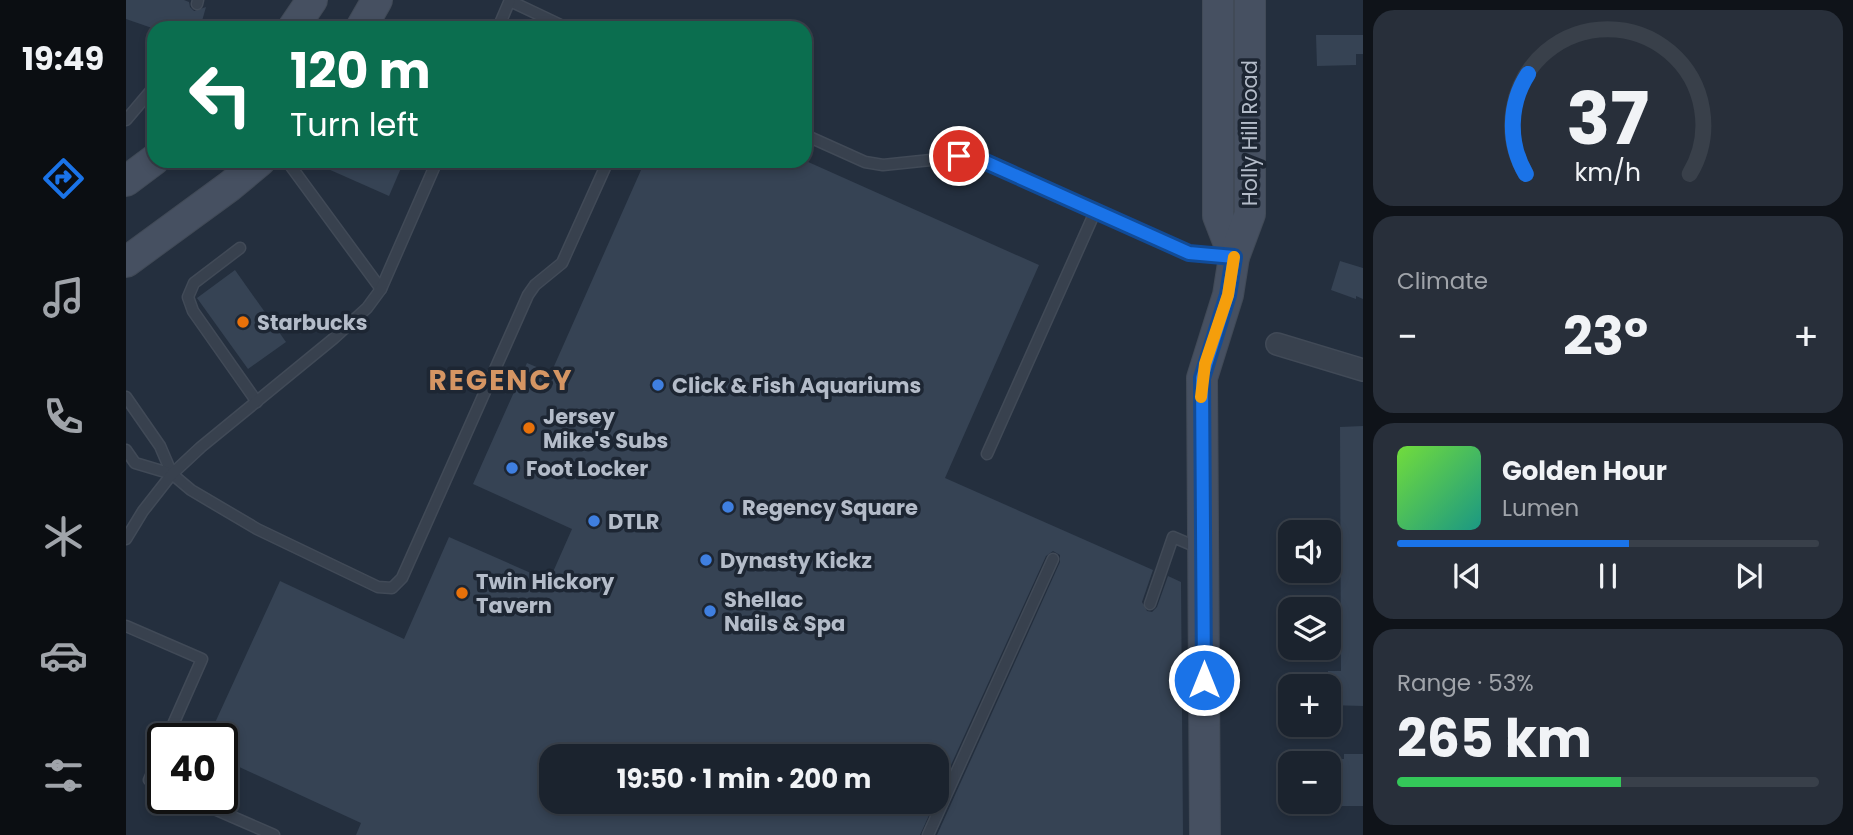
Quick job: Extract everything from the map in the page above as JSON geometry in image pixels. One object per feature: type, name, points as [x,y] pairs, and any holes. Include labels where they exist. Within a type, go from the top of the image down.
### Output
[{"type":"street","points":[[298,21],[312,0]]},
{"type":"street","points":[[365,21],[377,0]]},
{"type":"street","name":"Holly Hill Road","points":[[1218,0],[1218,216],[1234,257]]},
{"type":"street","name":"Holly Hill Road","points":[[1234,257],[1250,214],[1250,0]]},
{"type":"street","points":[[126,181],[147,165]]},
{"type":"street","points":[[126,262],[252,168]]},
{"type":"street","points":[[1205,835],[1202,378],[1228,295],[1234,257]]},
{"type":"street","points":[[1276,344],[1363,370]]},
{"type":"lane","points":[[501,21],[510,1],[552,21]]},
{"type":"lane","points":[[126,120],[147,95]]},
{"type":"lane","points":[[812,138],[865,162],[883,165],[969,156],[1189,253],[1234,257]]},
{"type":"lane","points":[[292,168],[381,289]]},
{"type":"lane","points":[[126,540],[143,511],[172,474],[367,308],[381,289],[434,168]]},
{"type":"lane","points":[[126,450],[135,463],[172,474],[191,489],[257,528],[378,587],[392,588],[402,578],[528,295],[535,285],[562,263],[605,168]]},
{"type":"lane","points":[[986,454],[1096,212]]},
{"type":"lane","points":[[240,248],[194,283],[188,297],[193,311],[257,402]]},
{"type":"lane","points":[[126,397],[160,446],[172,474]]},
{"type":"lane","points":[[1150,604],[1173,537],[1203,550]]},
{"type":"lane","points":[[928,835],[1053,559]]},
{"type":"lane","points":[[126,626],[202,659],[174,723]]},
{"type":"lane","points":[[226,814],[274,835]]},
{"type":"building","points":[[126,0],[184,0],[189,2],[194,11],[206,7],[202,21],[147,21],[147,26],[126,19]]},
{"type":"building","points":[[1316,35],[1363,35],[1363,54],[1356,54],[1356,65],[1317,66]]},
{"type":"building","name":"Regency Square","points":[[812,164],[1039,265],[945,478],[1153,570],[1142,602],[1147,611],[1152,612],[1157,607],[1168,576],[1181,582],[1183,835],[937,835],[946,814],[949,814],[949,808],[1060,562],[1060,555],[1053,551],[1046,556],[949,769],[949,744],[539,744],[539,814],[930,814],[920,835],[356,835],[361,823],[238,766],[238,723],[215,723],[280,581],[404,639],[449,537],[549,581],[572,529],[473,484],[527,363],[551,373],[642,168],[812,168]]},
{"type":"building","points":[[326,168],[401,168],[389,196]]},
{"type":"building","points":[[1340,261],[1363,268],[1363,299],[1331,290]]},
{"type":"building","points":[[235,270],[286,342],[248,369],[197,298]]},
{"type":"building","points":[[1363,426],[1363,706],[1341,705],[1341,674],[1328,674],[1328,671],[1341,671],[1340,427]]},
{"type":"building","points":[[1344,754],[1363,754],[1363,806],[1341,806],[1341,759],[1344,759]]},
{"type":"slow traffic","points":[[1201,397],[1205,364],[1228,295],[1234,257]]},
{"type":"place","name":"Starbucks","points":[[243,322]]},
{"type":"place","name":"Click & Fish Aquariums","points":[[658,385]]},
{"type":"place","name":"Jersey Mike's Subs","points":[[529,428]]},
{"type":"place","name":"Foot Locker","points":[[512,468]]},
{"type":"place","name":"Regency Square","points":[[728,507]]},
{"type":"place","name":"DTLR","points":[[594,521]]},
{"type":"place","name":"Dynasty Kickz","points":[[706,560]]},
{"type":"place","name":"Twin Hickory Tavern","points":[[462,593]]},
{"type":"place","name":"Shellac Nails & Spa","points":[[710,611]]},
{"type":"district","name":"REGENCY","points":[[501,380]]},
{"type":"route","points":[[959,156],[979,159],[1189,253],[1234,257],[1228,295],[1202,378],[1204,680]]}]
